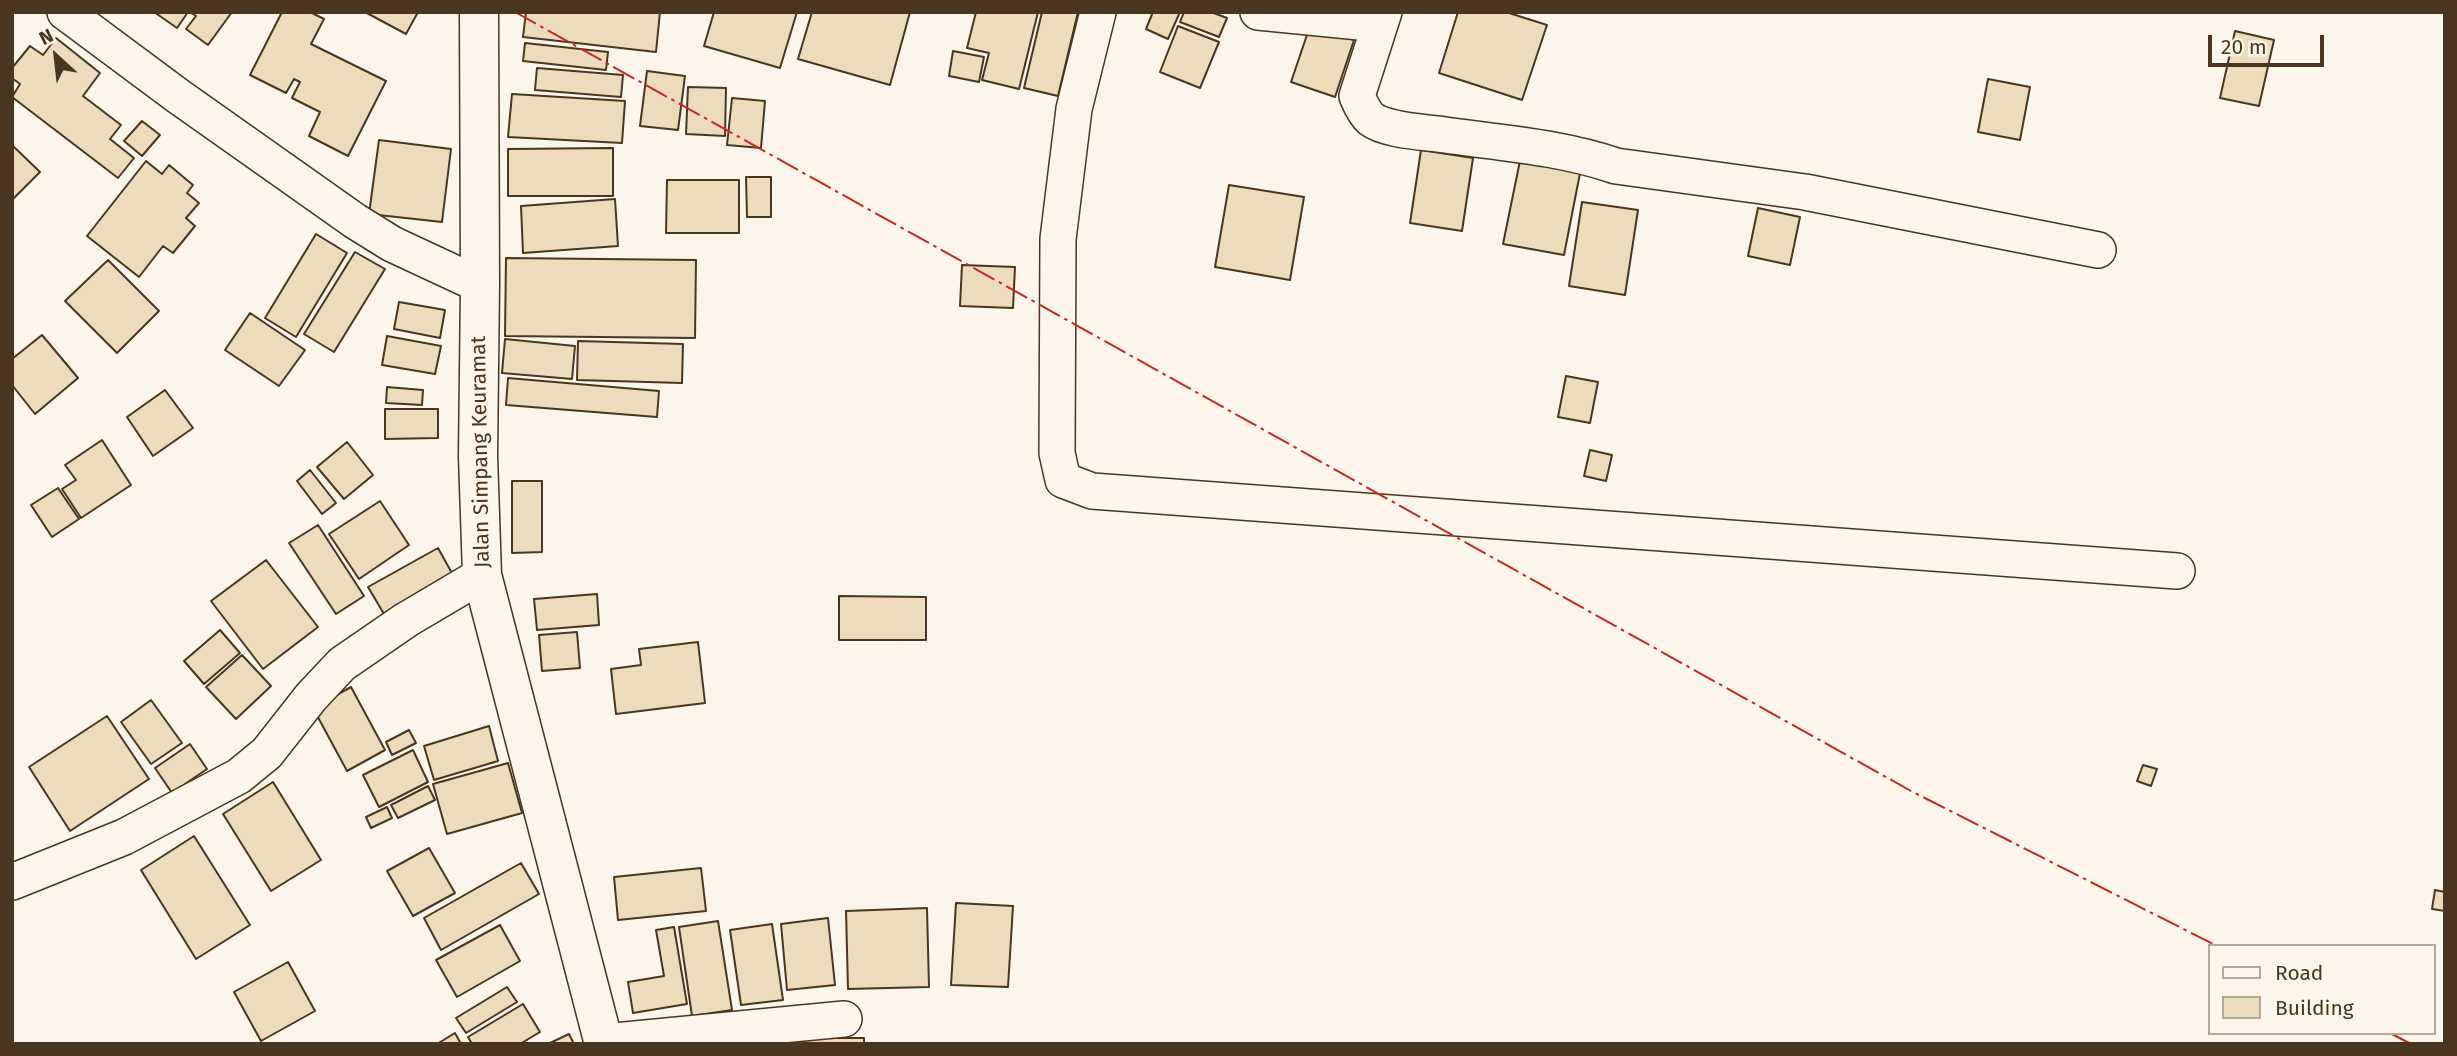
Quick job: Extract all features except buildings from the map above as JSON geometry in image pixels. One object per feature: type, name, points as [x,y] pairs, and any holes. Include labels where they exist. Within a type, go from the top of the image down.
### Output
[{"type":"main road","name":"Jalan Simpang Keuramat","points":[[479,12],[478,456],[482,575],[604,1043]]},
{"type":"street","points":[[65,12],[355,221],[392,244],[480,285]]},
{"type":"street","points":[[1098,12],[1074,108],[1058,239],[1057,453],[1063,480],[1091,491],[2177,571]]},
{"type":"street","points":[[1258,12],[1382,18],[1357,96],[1372,119],[1395,128],[1542,149],[1594,158],[1616,166],[1805,192],[2098,250]]},
{"type":"street","points":[[12,882],[124,837],[239,776],[267,753],[311,697],[342,664],[406,620],[482,575]]},
{"type":"street","points":[[604,1043],[776,1034],[844,1019]]},
{"type":"power","points":[[515,12],[1911,791],[2213,944]]},
{"type":"power","points":[[2394,1035],[2411,1044]]}]
